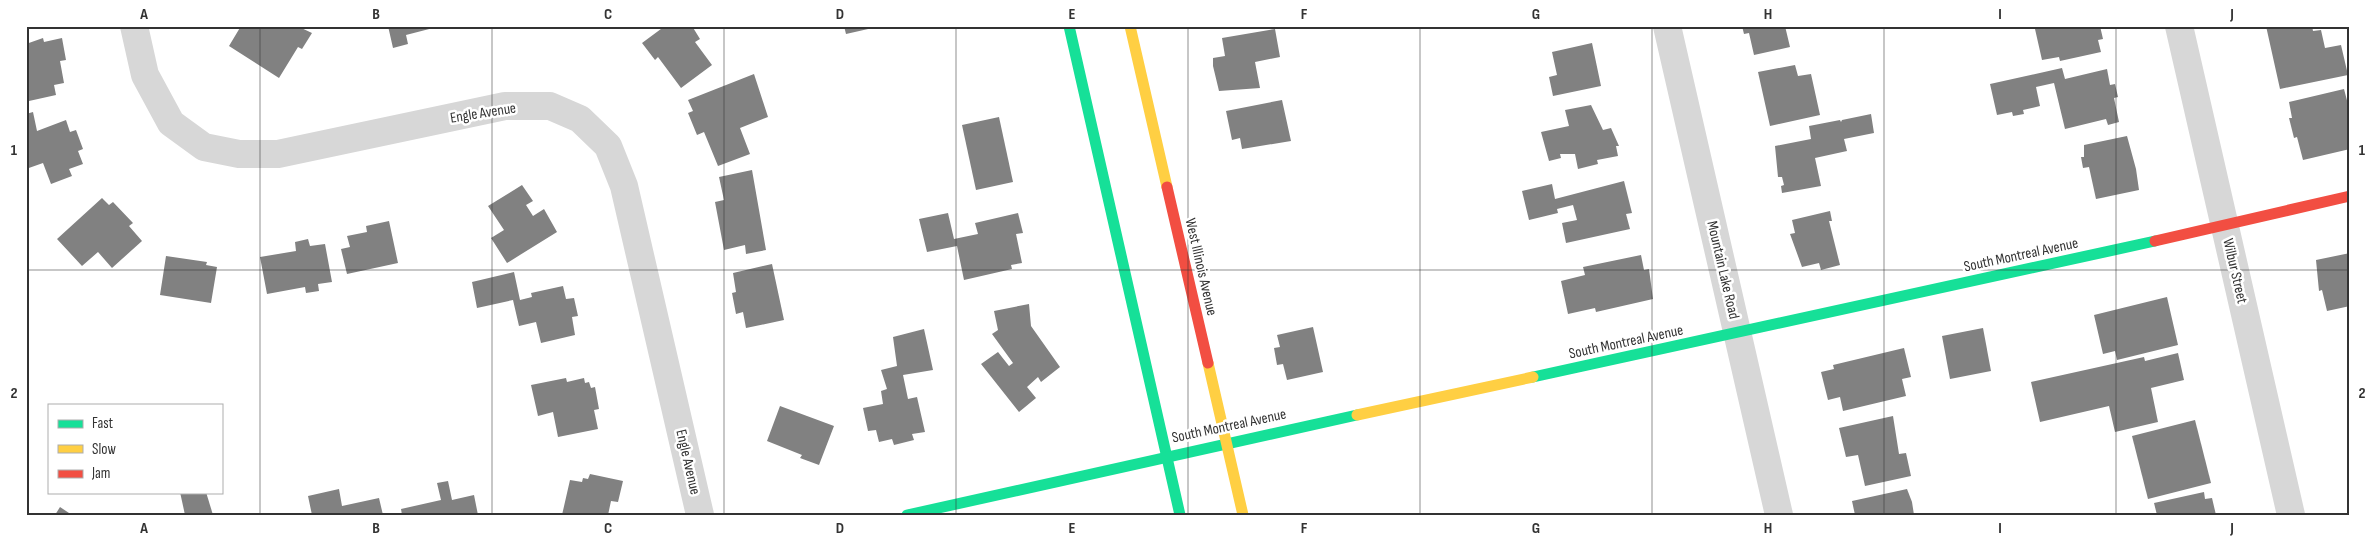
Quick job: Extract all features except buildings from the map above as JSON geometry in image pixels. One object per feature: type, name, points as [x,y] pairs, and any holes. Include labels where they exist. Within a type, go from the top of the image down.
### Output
[{"type":"street","name":"Engle Avenue","points":[[134,26],[145,75],[171,123],[204,147],[239,154],[278,154],[505,106],[550,106],[580,119],[608,146],[624,186],[700,515]]},
{"type":"street","points":[[1069,26],[1180,515]]},
{"type":"street","name":"West Illinois Avenue","points":[[1130,26],[1243,515]]},
{"type":"street","name":"Mountain Lake Road","points":[[1667,26],[1779,515]]},
{"type":"street","name":"Wilbur Street","points":[[2179,26],[2291,515]]},
{"type":"street","name":"South Montreal Avenue","points":[[907,515],[1166,455],[1738,334],[2224,226],[2350,196]]},
{"type":"traffic: fast","points":[[1069,26],[1180,515]]},
{"type":"traffic: fast","points":[[1533,377],[2155,241]]},
{"type":"traffic: fast","points":[[907,515],[1357,415]]},
{"type":"traffic: slow","points":[[1130,26],[1167,187]]},
{"type":"traffic: slow","points":[[1208,363],[1243,515]]},
{"type":"traffic: slow","points":[[1357,415],[1533,377]]},
{"type":"traffic: jam","points":[[1167,187],[1208,363]]},
{"type":"traffic: jam","points":[[2155,241],[2350,196]]}]
